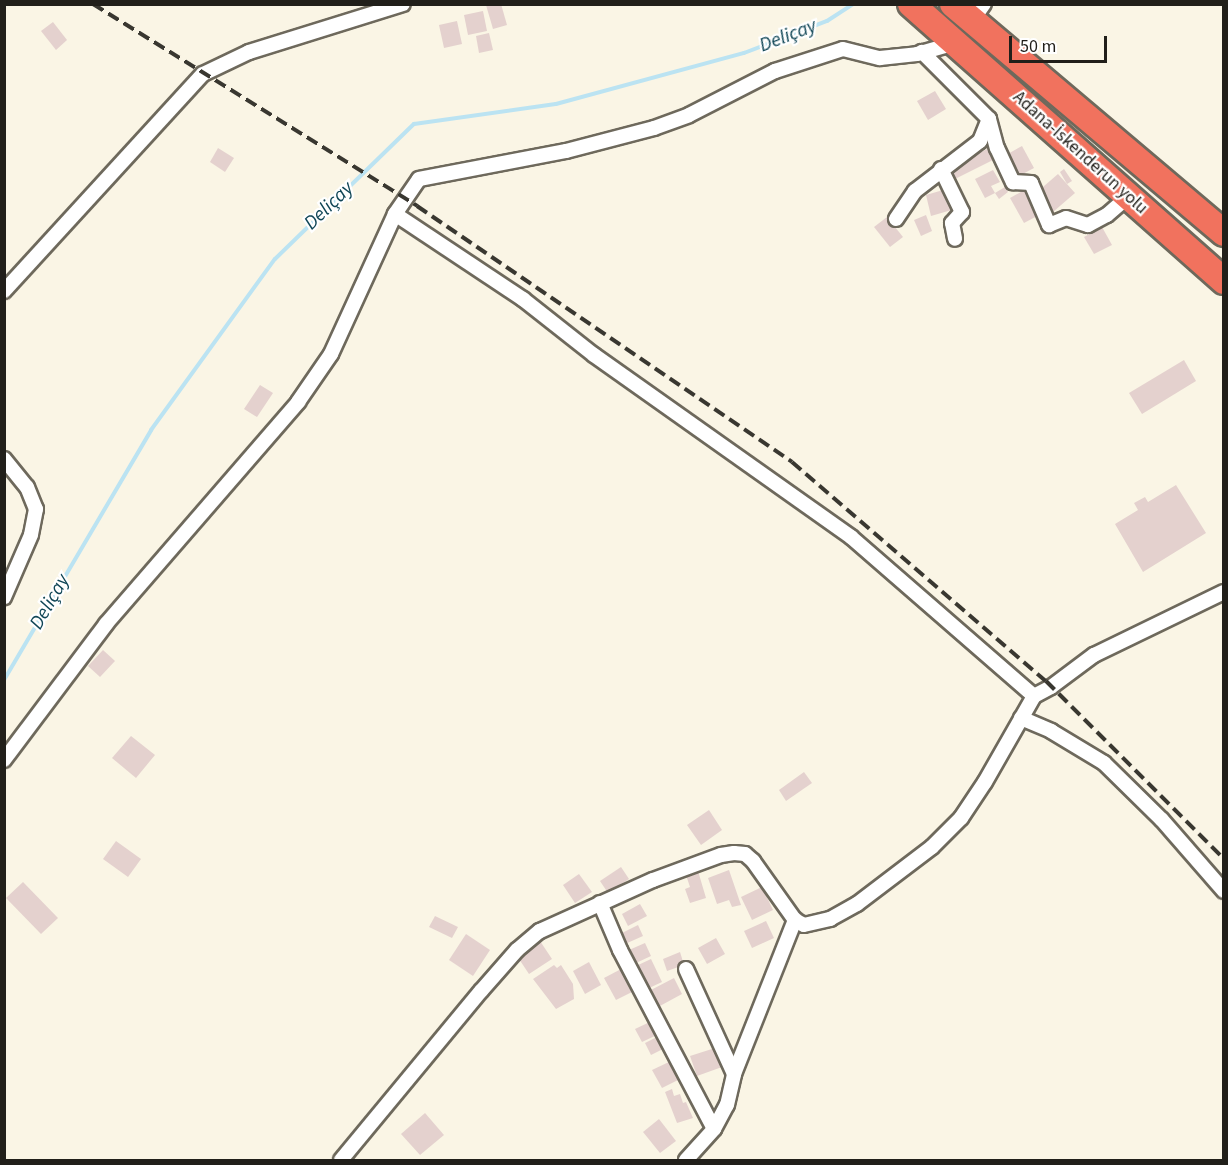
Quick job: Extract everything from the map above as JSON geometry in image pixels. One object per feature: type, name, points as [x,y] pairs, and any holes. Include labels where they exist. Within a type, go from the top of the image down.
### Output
[{"type":"highway","name":"Adana-İskenderun yolu","points":[[911,4],[1224,281]]},
{"type":"highway","name":"Adana-İskenderun yolu","points":[[953,4],[978,13],[1221,228]]},
{"type":"street","points":[[4,291],[203,74],[249,52],[403,4]]},
{"type":"street","points":[[4,760],[106,624],[298,402],[331,354],[395,214],[419,180],[566,151],[654,128],[689,115],[775,71],[843,49],[880,58],[922,52],[956,42]]},
{"type":"street","points":[[922,52],[989,119],[997,148],[1013,182],[1031,183],[1049,225],[1066,218],[1088,225],[1107,215],[1128,197]]},
{"type":"street","points":[[896,219],[915,190],[980,141],[989,119]]},
{"type":"street","points":[[941,169],[959,200],[962,212],[952,223],[956,239]]},
{"type":"street","points":[[395,214],[523,299],[594,355],[851,537],[1034,696]]},
{"type":"street","points":[[4,459],[27,487],[36,510],[31,536],[4,597]]},
{"type":"street","points":[[341,1161],[402,1084],[517,950],[540,931],[600,903],[721,855],[745,854],[769,881],[780,903],[795,920],[804,925],[819,923],[857,904],[932,847],[961,818],[985,782],[1034,696],[1052,687],[1094,655],[1224,592]]},
{"type":"street","points":[[1021,718],[1051,731],[1104,762],[1162,820],[1224,891]]},
{"type":"street","points":[[600,903],[620,950],[714,1129]]},
{"type":"street","points":[[686,1161],[714,1129],[727,1106],[734,1074],[795,920]]},
{"type":"street","points":[[686,969],[734,1074]]},
{"type":"building","points":[[501,4],[507,25],[493,29],[486,5]]},
{"type":"building","points":[[483,11],[487,31],[468,35],[464,15]]},
{"type":"building","points":[[457,21],[462,44],[444,48],[439,25]]},
{"type":"building","points":[[53,22],[67,40],[56,50],[41,31]]},
{"type":"building","points":[[489,33],[493,50],[479,53],[476,36]]},
{"type":"building","points":[[935,91],[946,109],[928,120],[917,101]]},
{"type":"building","points":[[1022,146],[1034,168],[1015,178],[1004,156]]},
{"type":"building","points":[[218,148],[234,158],[225,172],[210,162]]},
{"type":"building","points":[[989,148],[995,159],[951,181],[945,170]]},
{"type":"building","points":[[1064,169],[1072,181],[1067,184],[1060,172]]},
{"type":"building","points":[[993,170],[1000,182],[991,186],[995,193],[985,198],[975,179]]},
{"type":"building","points":[[1058,174],[1075,193],[1053,212],[1036,193]]},
{"type":"building","points":[[1005,187],[1008,192],[999,199],[995,193]]},
{"type":"building","points":[[950,188],[955,209],[931,216],[926,195]]},
{"type":"building","points":[[1028,188],[1041,214],[1024,223],[1010,198]]},
{"type":"building","points":[[926,215],[932,231],[921,236],[914,220]]},
{"type":"building","points":[[887,217],[903,237],[890,247],[874,227]]},
{"type":"building","points":[[1102,227],[1112,245],[1094,254],[1084,237]]},
{"type":"building","points":[[1184,360],[1196,381],[1142,414],[1129,393]]},
{"type":"building","points":[[260,385],[273,393],[257,417],[244,409]]},
{"type":"building","points":[[1176,485],[1206,533],[1143,572],[1115,524],[1138,510],[1134,503],[1145,497],[1148,502]]},
{"type":"building","points":[[103,650],[115,661],[100,677],[88,666]]},
{"type":"building","points":[[131,736],[155,755],[136,778],[112,758]]},
{"type":"building","points":[[804,772],[812,783],[786,801],[779,790]]},
{"type":"building","points":[[709,810],[722,830],[701,845],[687,825]]},
{"type":"building","points":[[116,841],[141,859],[128,877],[103,859]]},
{"type":"building","points":[[621,867],[629,879],[608,893],[600,881]]},
{"type":"building","points":[[729,870],[741,905],[732,907],[729,900],[717,904],[708,878]]},
{"type":"building","points":[[698,871],[706,898],[690,903],[685,889],[690,887],[686,875]]},
{"type":"building","points":[[579,874],[592,892],[575,903],[563,885]]},
{"type":"building","points":[[23,882],[58,918],[41,934],[6,898]]},
{"type":"building","points":[[762,887],[773,910],[752,920],[741,897]]},
{"type":"building","points":[[640,904],[647,916],[628,926],[622,914]]},
{"type":"building","points":[[435,916],[458,927],[452,938],[429,927]]},
{"type":"building","points":[[766,921],[774,938],[752,948],[744,931]]},
{"type":"building","points":[[638,925],[643,936],[625,944],[620,934]]},
{"type":"building","points":[[466,934],[490,950],[473,976],[449,960]]},
{"type":"building","points":[[716,938],[725,954],[707,964],[698,948]]},
{"type":"building","points":[[540,941],[552,959],[529,974],[517,956]]},
{"type":"building","points":[[645,943],[651,956],[636,963],[629,950]]},
{"type":"building","points":[[680,952],[684,965],[667,971],[663,959]]},
{"type":"building","points":[[651,959],[662,982],[647,989],[636,966]]},
{"type":"building","points":[[589,962],[601,985],[585,994],[573,971]]},
{"type":"building","points":[[554,965],[557,968],[561,965],[573,984],[574,999],[556,1009],[533,979]]},
{"type":"building","points":[[623,968],[634,991],[616,1000],[604,978]]},
{"type":"building","points":[[674,978],[682,994],[658,1007],[649,991]]},
{"type":"building","points":[[654,1020],[661,1033],[642,1042],[635,1029]]},
{"type":"building","points":[[661,1035],[667,1047],[651,1055],[645,1043]]},
{"type":"building","points":[[715,1048],[722,1067],[697,1076],[690,1056]]},
{"type":"building","points":[[671,1061],[680,1079],[662,1088],[652,1070]]},
{"type":"building","points":[[672,1089],[674,1096],[680,1094],[683,1103],[686,1102],[693,1118],[677,1123],[665,1092]]},
{"type":"building","points":[[425,1113],[444,1135],[420,1155],[401,1134]]},
{"type":"building","points":[[659,1119],[676,1141],[660,1153],[643,1132]]},
{"type":"waterway","name":"Deliçay","points":[[4,680],[151,430],[275,259],[414,124],[556,104],[744,53],[827,21],[853,4]]},
{"type":"railway","points":[[93,4],[417,206],[792,462],[1046,681],[1224,859]]}]
